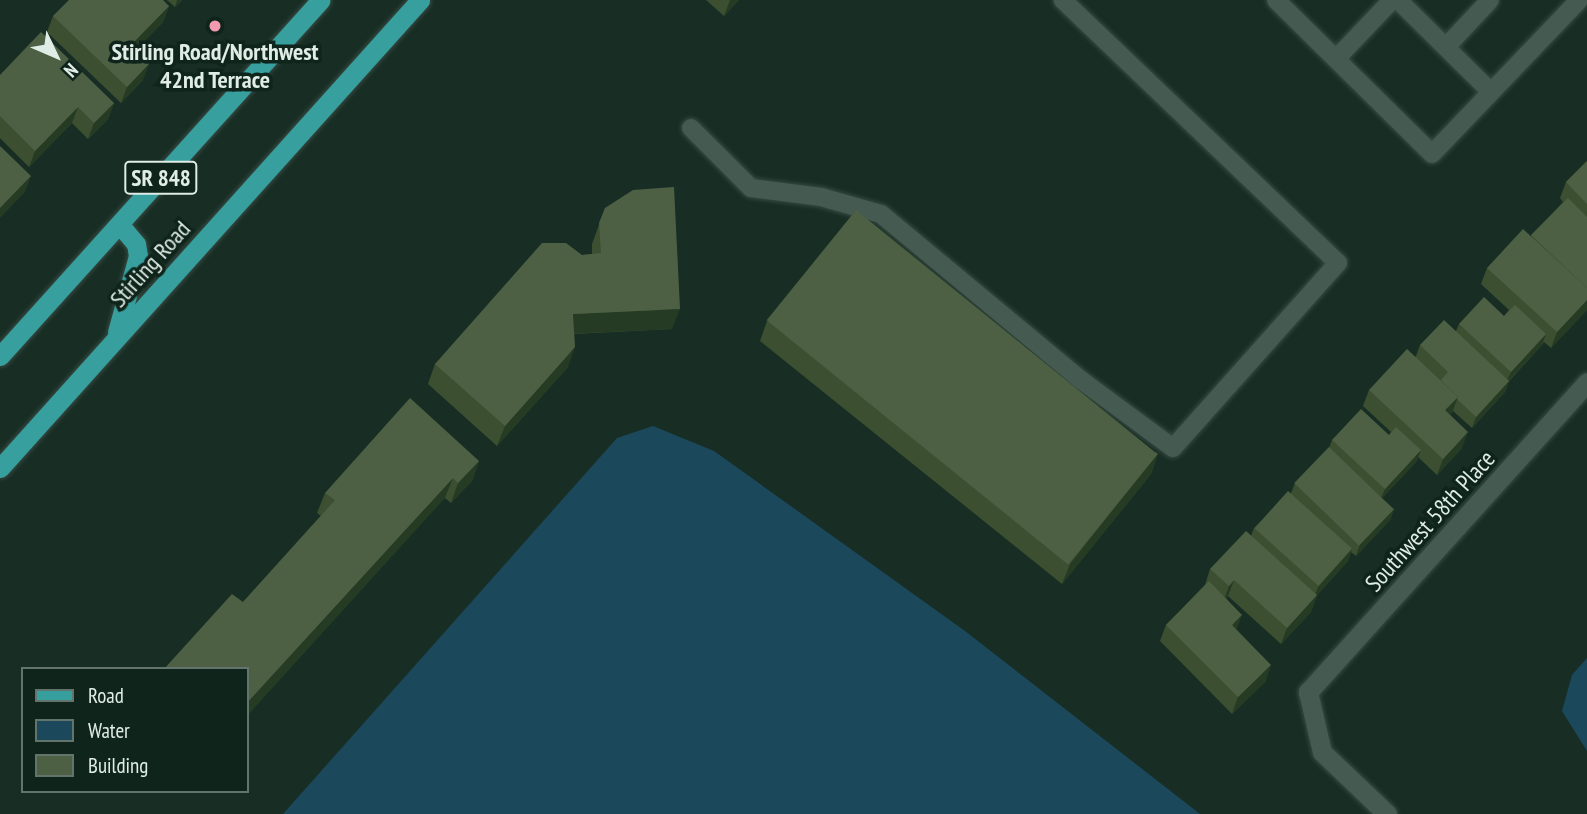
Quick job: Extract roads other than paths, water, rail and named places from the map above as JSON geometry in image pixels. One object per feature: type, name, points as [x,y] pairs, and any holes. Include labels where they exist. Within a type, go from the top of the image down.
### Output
[{"type":"main road","name":"Stirling Road","points":[[0,356],[321,0]]},
{"type":"main road","name":"Stirling Road","points":[[0,468],[420,0]]},
{"type":"main road","points":[[114,340],[138,256],[136,244],[119,224]]},
{"type":"street","name":"Southwest 58th Place","points":[[1387,814],[1322,752],[1308,692],[1587,382]]},
{"type":"lane","points":[[691,128],[751,188],[821,197],[881,214],[1081,380],[1173,448],[1338,263],[1063,0]]},
{"type":"lane","points":[[1276,0],[1432,154],[1579,0]]},
{"type":"lane","points":[[1336,59],[1392,0]]},
{"type":"lane","points":[[1398,0],[1491,92]]},
{"type":"lane","points":[[1446,47],[1490,0]]},
{"type":"water","points":[[653,426],[714,451],[965,631],[1200,814],[283,814],[617,438]]},
{"type":"water","points":[[1587,658],[1587,751],[1562,711],[1572,675]]},
{"type":"place","name":"Stirling Road/Northwest 42nd Terrace","points":[[215,26]]}]
